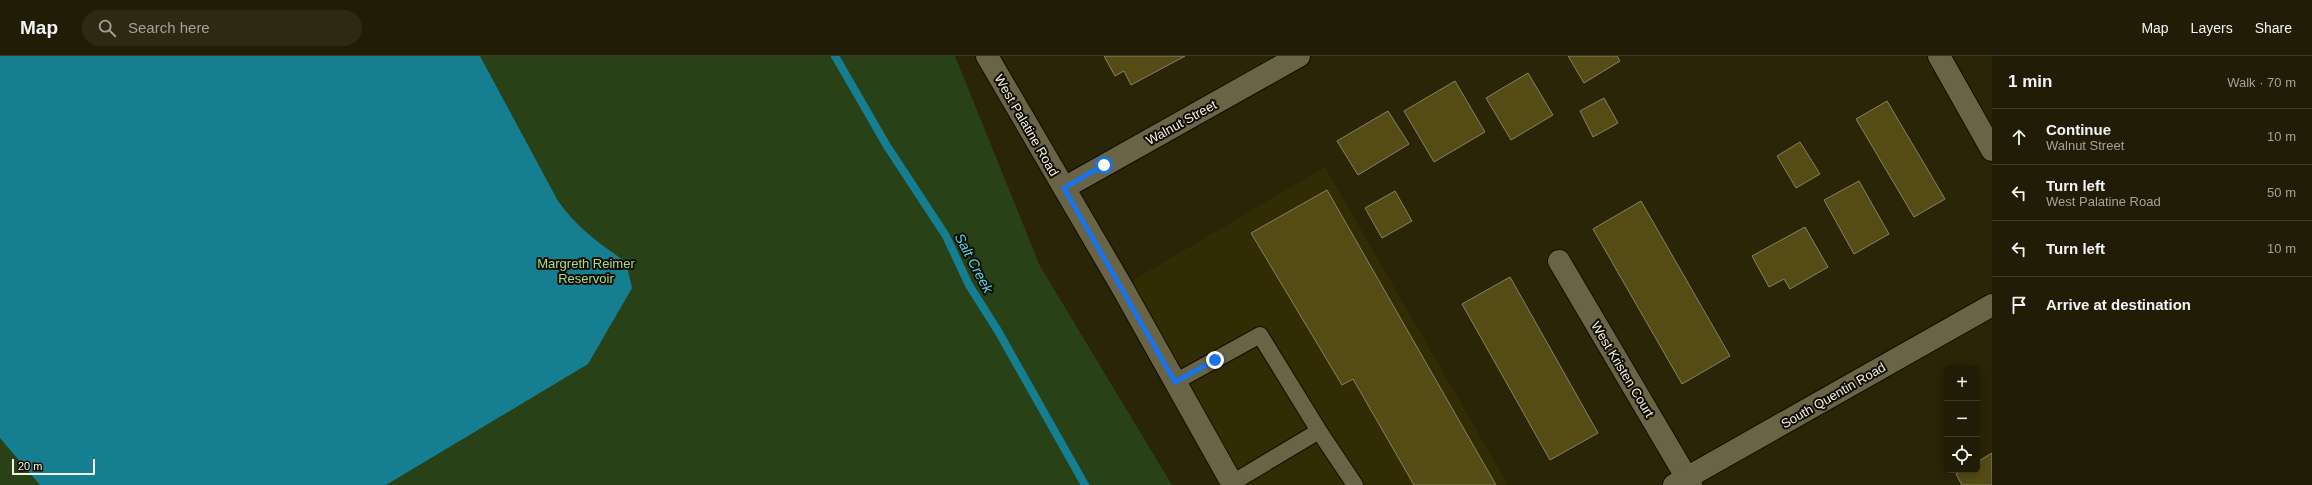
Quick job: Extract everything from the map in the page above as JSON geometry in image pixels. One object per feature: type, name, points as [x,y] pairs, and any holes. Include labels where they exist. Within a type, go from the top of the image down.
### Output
[{"type":"main road","name":"West Palatine Road","points":[[987,56],[1233,484]]},
{"type":"main road","name":"Walnut Street","points":[[1064,188],[1299,56]]},
{"type":"main road","points":[[1938,56],[1992,150]]},
{"type":"main road","name":"West Kristen Court","points":[[1559,261],[1684,483]]},
{"type":"main road","name":"South Quentin Road","points":[[1684,483],[1992,304]]},
{"type":"lane","points":[[1175,382],[1260,335],[1319,431],[1355,485]]},
{"type":"lane","points":[[1233,484],[1319,431]]},
{"type":"shaded area","points":[[1325,167],[1508,485],[1233,485],[1122,287]]},
{"type":"green space","name":"Margreth Reimer Reservoir","points":[[0,56],[955,56],[1040,266],[1172,485],[0,485]]},
{"type":"water","points":[[0,56],[480,56],[558,201],[565,211],[581,227],[598,242],[626,262],[632,288],[588,364],[386,485],[40,485],[0,438]]},
{"type":"building","points":[[1104,56],[1185,56],[1131,85],[1124,71],[1115,76]]},
{"type":"building","points":[[1568,56],[1617,56],[1620,61],[1584,83]]},
{"type":"building","points":[[1528,73],[1553,115],[1511,140],[1486,98]]},
{"type":"building","points":[[1455,81],[1485,132],[1434,162],[1404,111]]},
{"type":"building","points":[[1604,98],[1618,123],[1593,137],[1580,111]]},
{"type":"building","points":[[1887,101],[1945,199],[1914,217],[1856,119]]},
{"type":"building","points":[[1388,111],[1409,144],[1358,175],[1337,141]]},
{"type":"building","points":[[1800,142],[1820,174],[1796,188],[1777,156]]},
{"type":"building","points":[[1859,181],[1889,234],[1854,254],[1824,200]]},
{"type":"building","points":[[1327,190],[1496,485],[1414,485],[1353,379],[1342,385],[1251,233]]},
{"type":"building","points":[[1395,191],[1412,221],[1382,238],[1365,208]]},
{"type":"building","points":[[1641,201],[1730,356],[1682,384],[1593,229]]},
{"type":"building","points":[[1805,227],[1828,267],[1790,289],[1784,279],[1769,287],[1752,256]]},
{"type":"building","points":[[1510,277],[1598,433],[1550,460],[1462,304]]},
{"type":"building","points":[[1992,453],[1992,485],[1962,485],[1956,474],[1980,473],[1980,460]]},
{"type":"waterway","name":"Salt Creek","points":[[835,56],[887,146],[946,236],[969,285],[998,331],[1085,485]]},
{"type":"route","points":[[1104,165],[1064,188],[1175,382],[1215,360]]}]
